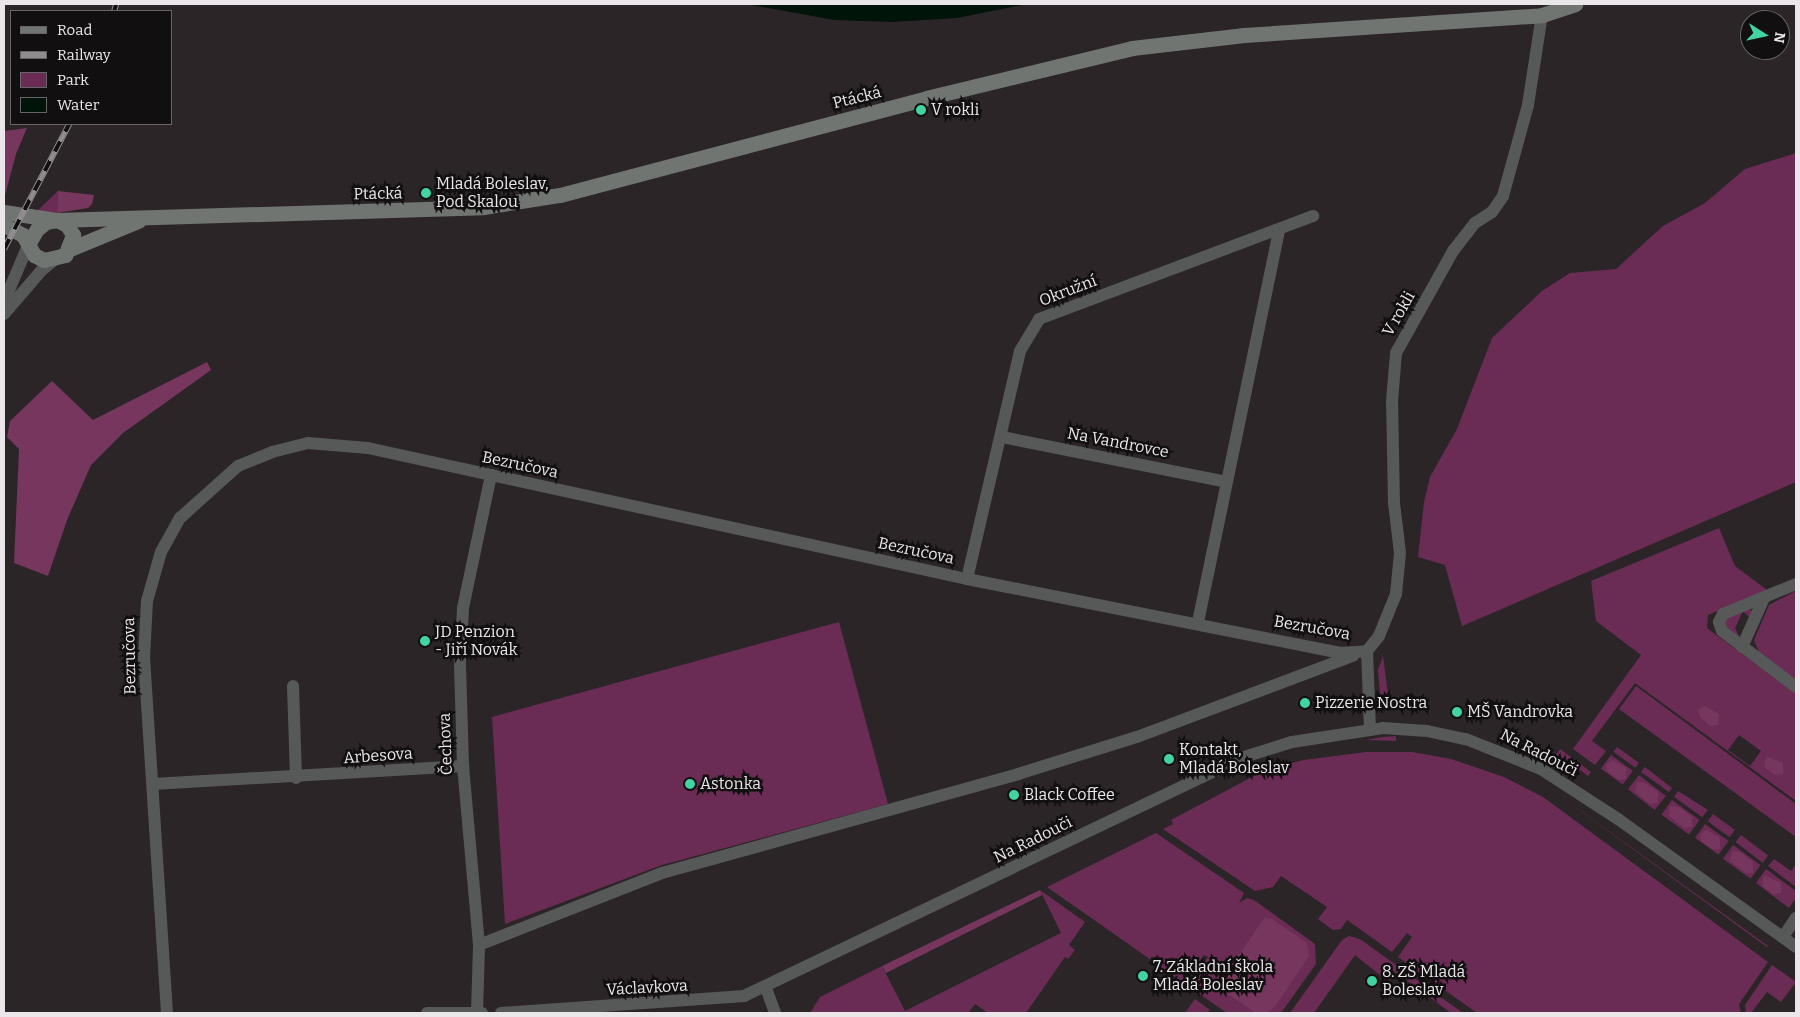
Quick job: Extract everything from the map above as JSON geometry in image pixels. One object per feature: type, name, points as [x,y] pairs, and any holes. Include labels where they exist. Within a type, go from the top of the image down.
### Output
[{"type":"street","name":"Ptácká","points":[[29,243],[37,229],[46,222],[57,220],[148,216],[409,211],[512,203],[588,188],[805,129],[1132,48],[1244,35],[1542,14],[1575,4]]},
{"type":"street","name":"V rokli","points":[[1366,651],[1379,636],[1396,594],[1398,578],[1400,553],[1394,504],[1392,401],[1396,353],[1453,251],[1475,223],[1492,212],[1503,196],[1528,105],[1542,14]]},
{"type":"street","name":"Ptácká","points":[[4,212],[57,220]]},
{"type":"street","name":"Ptácká","points":[[70,249],[148,216]]},
{"type":"street","name":"Okružní","points":[[967,579],[1002,437],[1020,351],[1039,319],[1313,216]]},
{"type":"street","points":[[4,314],[41,270],[70,249],[72,231],[57,220]]},
{"type":"street","points":[[4,225],[19,232],[29,243],[36,258],[54,260]]},
{"type":"street","points":[[1198,622],[1279,230]]},
{"type":"street","points":[[4,302],[29,243]]},
{"type":"street","name":"Na Vandrovce","points":[[1002,437],[1227,482]]},
{"type":"street","name":"Bezručova","points":[[167,1013],[144,658],[147,601],[161,552],[180,518],[208,490],[238,466],[308,443],[368,448],[967,579],[1198,622],[1341,653],[1366,651]]},
{"type":"street","name":"Čechova","points":[[477,1013],[478,946],[462,766],[463,608],[491,476]]},
{"type":"street","points":[[1796,584],[1720,618],[1722,631],[1796,687]]},
{"type":"street","points":[[1742,647],[1764,598]]},
{"type":"street","points":[[478,946],[662,874],[1018,774],[1137,737],[1366,651],[1370,730]]},
{"type":"street","points":[[293,686],[296,778]]},
{"type":"street","name":"Na Radouči","points":[[766,988],[1244,757],[1292,742],[1370,730],[1413,729],[1450,734],[1523,760],[1612,814],[1796,947]]},
{"type":"street","name":"Arbesova","points":[[153,784],[296,778],[462,766]]},
{"type":"street","points":[[1783,937],[1796,918]]},
{"type":"street","points":[[766,988],[775,1013]]},
{"type":"street","name":"Václavkova","points":[[501,1013],[718,1001],[744,996],[766,988]]},
{"type":"street","points":[[428,1013],[482,1013]]},
{"type":"green space","points":[[1796,153],[1796,482],[1462,626],[1445,565],[1418,557],[1424,502],[1430,477],[1457,429],[1492,338],[1542,291],[1570,273],[1616,269],[1663,226],[1705,203],[1745,169]]},
{"type":"green space","points":[[58,191],[57,213],[36,212]]},
{"type":"green space","points":[[1719,528],[1735,566],[1767,590],[1708,615],[1707,628],[1796,694],[1796,801],[1635,683],[1592,741],[1606,751],[1595,765],[1573,749],[1641,655],[1596,621],[1591,581]],"holes":[[[1739,735],[1761,751],[1750,766],[1728,750]]]},
{"type":"green space","points":[[1796,591],[1796,680],[1759,652],[1754,640],[1769,605]]},
{"type":"green space","points":[[1747,608],[1752,611],[1750,618],[1743,611],[1735,628],[1740,638],[1724,626],[1723,620]]},
{"type":"green space","name":"Astonka","points":[[839,622],[888,804],[662,865],[505,924],[492,717]]},
{"type":"green space","points":[[1383,656],[1390,710],[1380,693],[1378,670]]},
{"type":"green space","points":[[1636,686],[1796,804],[1796,837],[1619,709]]},
{"type":"green space","points":[[1396,736],[1396,741],[1366,740],[1383,737]]},
{"type":"green space","points":[[1617,747],[1639,763],[1635,768],[1613,752]]},
{"type":"green space","points":[[1560,749],[1591,772],[1588,776],[1569,762],[1563,770],[1550,763]]},
{"type":"green space","points":[[1366,752],[1412,752],[1451,759],[1504,777],[1543,797],[1768,962],[1739,1004],[1741,1013],[1477,1013],[1398,957],[1412,937],[1407,933],[1392,952],[1347,920],[1341,929],[1333,930],[1318,919],[1327,907],[1281,876],[1273,887],[1255,891],[1163,829],[1173,824],[1171,820],[1267,769],[1304,760]]},
{"type":"green space","points":[[1611,755],[1633,771],[1623,785],[1601,769]]},
{"type":"green space","points":[[1645,767],[1672,788],[1669,792],[1641,772]]},
{"type":"green space","points":[[1639,775],[1666,796],[1655,810],[1628,789]]},
{"type":"green space","points":[[1549,788],[1768,946],[1767,947]]},
{"type":"green space","points":[[1678,791],[1708,810],[1702,817],[1674,797]]},
{"type":"green space","points":[[1672,800],[1700,820],[1689,835],[1661,815]]},
{"type":"green space","points":[[1713,814],[1735,830],[1730,837],[1708,821]]},
{"type":"green space","points":[[1705,824],[1728,841],[1718,855],[1695,838]]},
{"type":"green space","points":[[1156,833],[1244,893],[1239,903],[1247,898],[1254,900],[1315,944],[1316,964],[1281,1013],[1227,1013],[1188,986],[1208,957],[1204,955],[1184,983],[1047,887]]},
{"type":"green space","points":[[1741,835],[1768,855],[1763,863],[1736,842]]},
{"type":"green space","points":[[1733,845],[1761,865],[1751,879],[1723,859]]},
{"type":"green space","points":[[1774,859],[1791,871],[1796,864],[1796,887],[1768,866]]},
{"type":"green space","points":[[1766,869],[1796,891],[1796,898],[1789,908],[1756,883]]},
{"type":"green space","points":[[1040,890],[1085,922],[1069,945],[1075,950],[1068,959],[1065,957],[1026,1013],[988,1013],[975,1004],[968,1013],[810,1013],[820,997],[882,966],[905,1011],[1061,933]]},
{"type":"green space","points":[[1349,936],[1360,939],[1463,1013],[1451,1013],[1388,967],[1381,976],[1355,955],[1314,1013],[1290,1013],[1342,940]]},
{"type":"green space","points":[[1772,965],[1796,982],[1781,1002],[1767,992],[1751,1013],[1746,1013],[1745,1005]]},
{"type":"green space","points":[[1195,999],[1210,1010],[1207,1013],[1185,1013]]},
{"type":"shaded area","points":[[27,128],[16,154],[4,199],[4,131]]},
{"type":"shaded area","points":[[58,191],[94,195],[92,204],[88,208],[57,213]]},
{"type":"shaded area","points":[[207,362],[211,370],[123,433],[91,465],[67,520],[48,576],[14,563],[19,449],[7,437],[10,421],[52,381],[93,420]]},
{"type":"shaded area","points":[[1705,706],[1719,714],[1718,725],[1710,726],[1700,717],[1698,710]]},
{"type":"shaded area","points":[[1766,756],[1783,763],[1783,774],[1775,775],[1764,767]]},
{"type":"shaded area","points":[[1613,760],[1626,768],[1626,779],[1618,780],[1607,771],[1606,764]]},
{"type":"shaded area","points":[[1637,782],[1645,783],[1658,792],[1658,803],[1650,804],[1635,792]]},
{"type":"shaded area","points":[[1670,806],[1679,807],[1692,817],[1692,827],[1684,828],[1669,816]]},
{"type":"shaded area","points":[[1707,830],[1720,838],[1720,849],[1712,849],[1701,841],[1700,834]]},
{"type":"shaded area","points":[[1732,851],[1740,852],[1753,862],[1753,873],[1746,873],[1730,861]]},
{"type":"shaded area","points":[[1764,875],[1781,883],[1781,893],[1773,894],[1762,886]]},
{"type":"shaded area","points":[[1040,890],[1042,895],[886,973],[882,966]]},
{"type":"shaded area","points":[[1264,918],[1272,919],[1307,943],[1309,956],[1274,1008],[1266,1013],[1256,1013],[1224,992],[1220,983]]},
{"type":"water","points":[[747,4],[1027,4],[957,18],[892,22],[834,20]]},
{"type":"railway","points":[[114,10],[116,4]]},
{"type":"railway","points":[[4,249],[68,125]]},
{"type":"place","name":"V rokli","points":[[921,110]]},
{"type":"place","name":"Mladá Boleslav, Pod Skalou","points":[[426,193]]},
{"type":"place","name":"JD Penzion - Jiří Novák","points":[[425,641]]},
{"type":"place","name":"Pizzerie Nostra","points":[[1305,703]]},
{"type":"place","name":"MŠ Vandrovka","points":[[1457,712]]},
{"type":"place","name":"Kontakt, Mladá Boleslav","points":[[1169,759]]},
{"type":"place","name":"Astonka","points":[[690,784]]},
{"type":"place","name":"Black Coffee","points":[[1014,795]]},
{"type":"place","name":"7. Základní škola Mladá Boleslav","points":[[1143,976]]},
{"type":"place","name":"8. ZŠ Mladá Boleslav","points":[[1372,981]]}]
